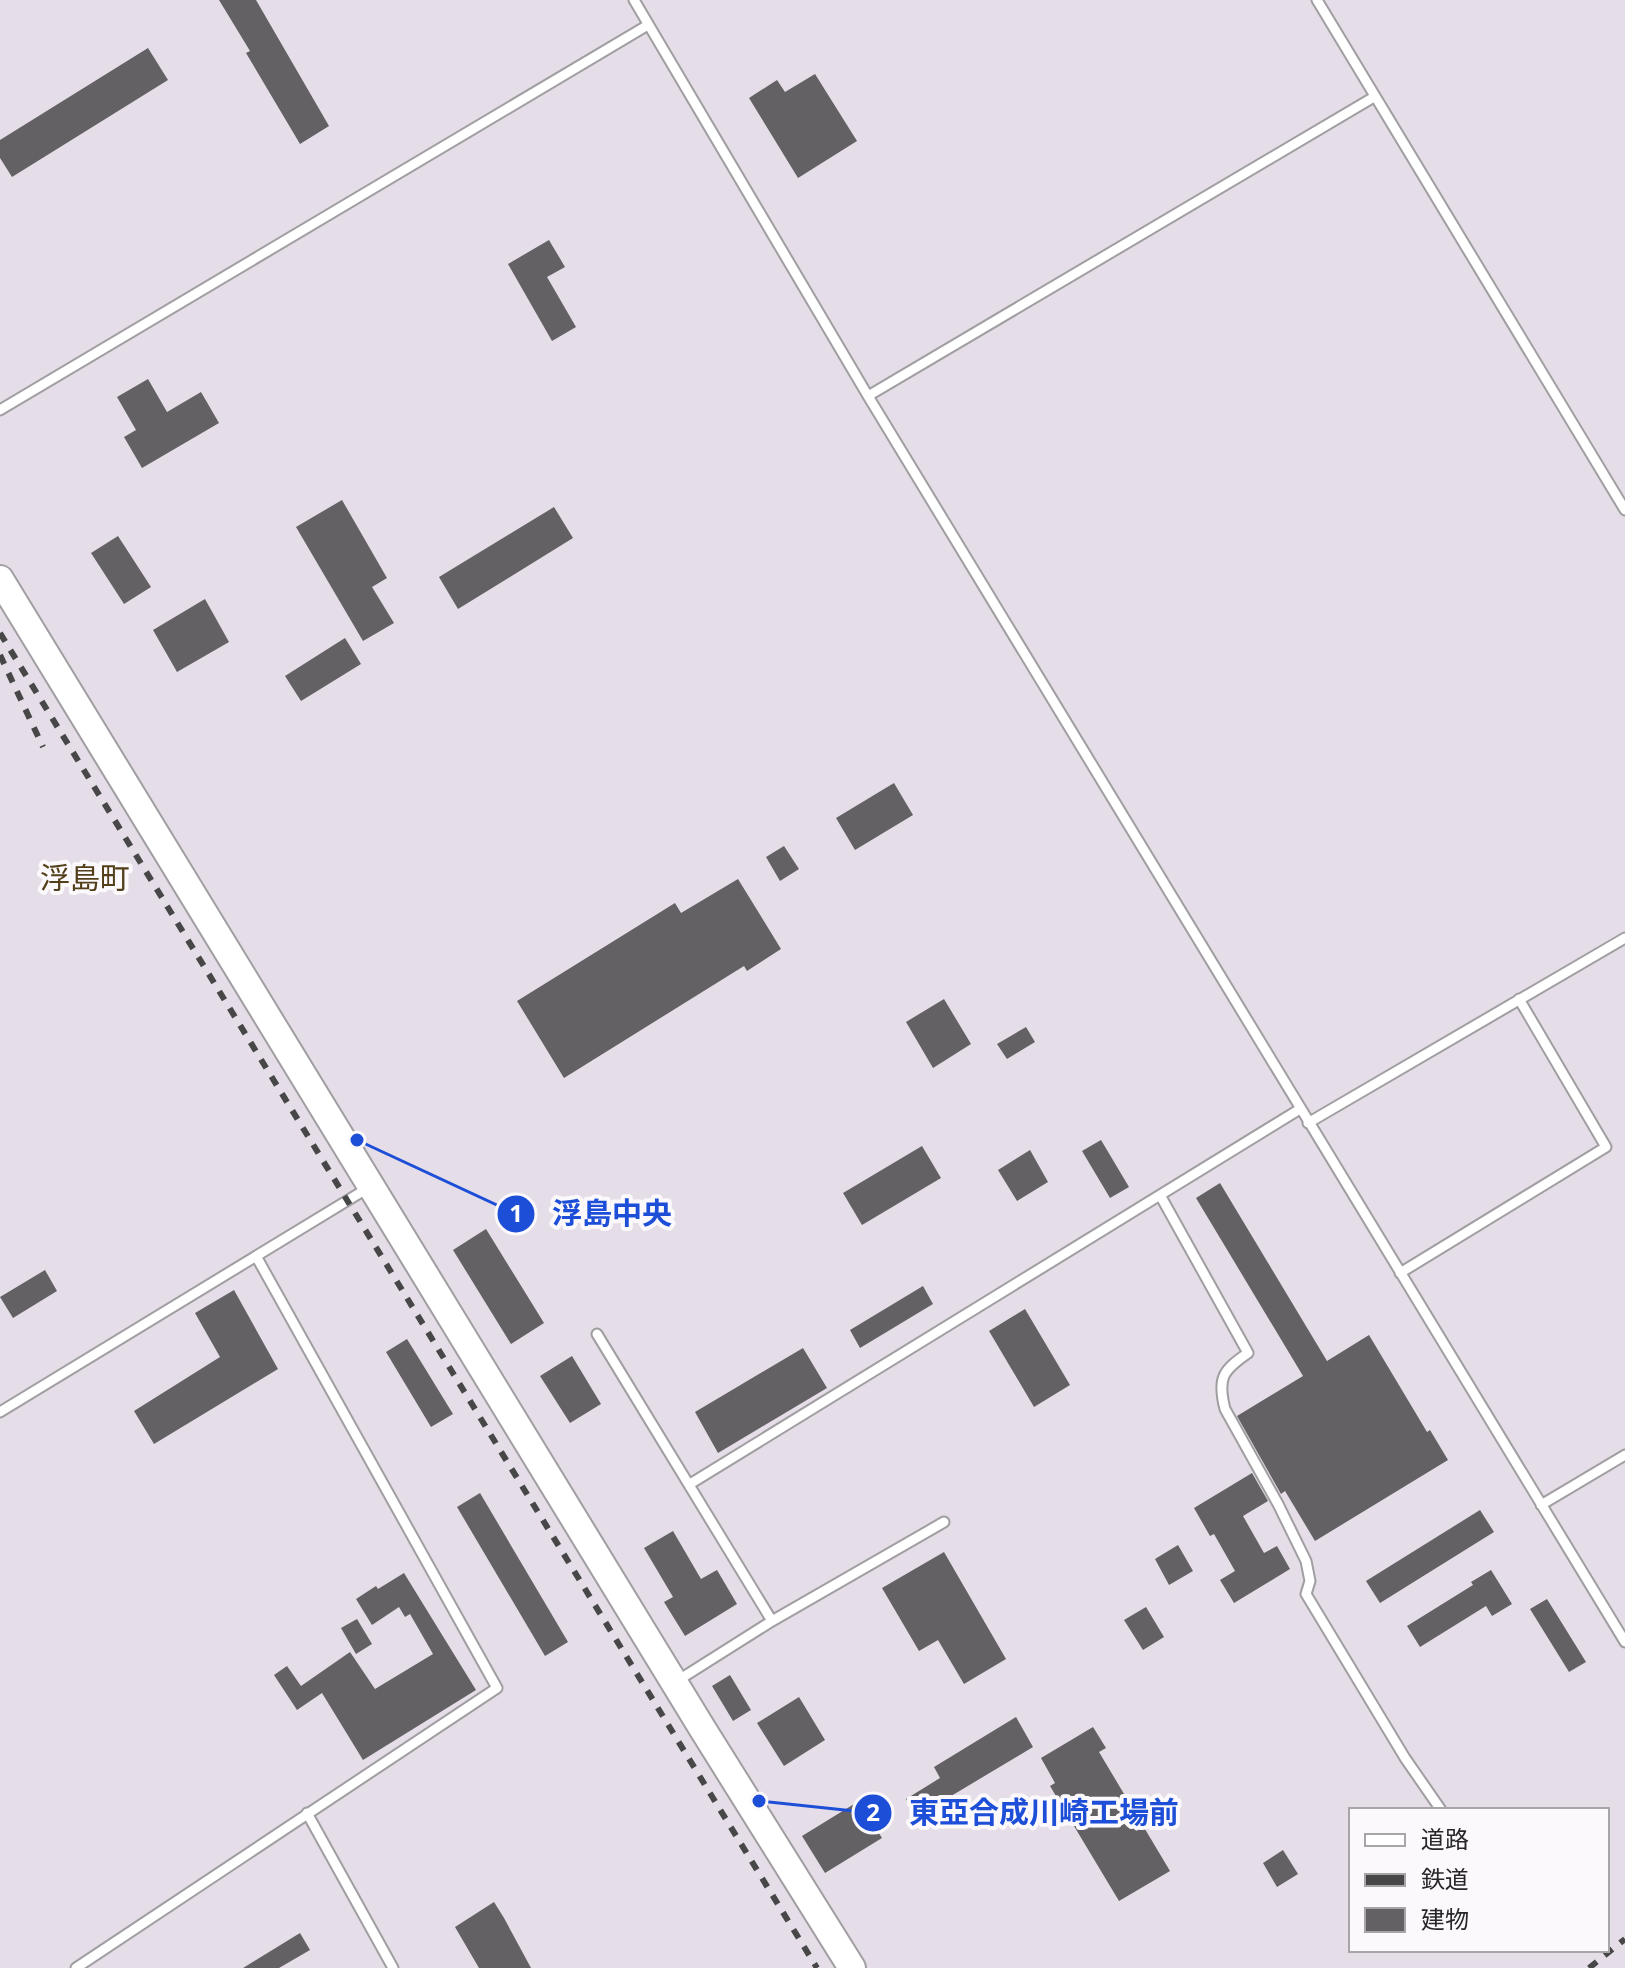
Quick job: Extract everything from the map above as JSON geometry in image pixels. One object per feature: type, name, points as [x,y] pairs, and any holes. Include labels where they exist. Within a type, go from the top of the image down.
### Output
[{"type":"street","points":[[0,579],[674,1683],[852,1968]]},
{"type":"lane","points":[[634,0],[868,396],[1625,1642]]},
{"type":"lane","points":[[1317,0],[1625,510]]},
{"type":"lane","points":[[0,410],[648,25]]},
{"type":"lane","points":[[868,396],[1374,97]]},
{"type":"lane","points":[[1308,1123],[1625,938]]},
{"type":"lane","points":[[1400,1273],[1606,1147],[1519,999]]},
{"type":"lane","points":[[690,1484],[1300,1109]]},
{"type":"lane","points":[[0,1412],[371,1186]]},
{"type":"lane","points":[[1160,1195],[1248,1353],[1231,1364],[1222,1378],[1221,1393],[1225,1409],[1306,1561],[1310,1581],[1306,1594],[1405,1758],[1440,1808]]},
{"type":"lane","points":[[76,1968],[497,1688],[256,1256]]},
{"type":"lane","points":[[597,1334],[772,1621]]},
{"type":"lane","points":[[1541,1505],[1625,1455]]},
{"type":"lane","points":[[674,1683],[772,1621],[944,1522]]},
{"type":"lane","points":[[307,1813],[393,1968]]},
{"type":"shaded area","points":[[0,0],[1625,0],[1625,1968],[0,1968]]},
{"type":"building","points":[[219,0],[256,0],[329,126],[300,144],[246,53],[250,51]]},
{"type":"building","points":[[148,48],[168,80],[12,177],[0,158],[0,140]]},
{"type":"building","points":[[815,74],[857,141],[798,178],[749,98],[777,80],[785,92]]},
{"type":"building","points":[[549,240],[565,267],[547,277],[576,327],[552,341],[508,264]]},
{"type":"building","points":[[148,379],[167,412],[201,392],[219,423],[142,468],[124,437],[136,430],[117,397]]},
{"type":"building","points":[[342,500],[387,578],[372,587],[394,623],[363,641],[296,527]]},
{"type":"building","points":[[554,507],[573,538],[458,609],[439,577]]},
{"type":"building","points":[[118,536],[151,587],[124,604],[91,553]]},
{"type":"building","points":[[205,599],[229,642],[177,672],[153,630]]},
{"type":"building","points":[[345,638],[361,664],[301,701],[285,676]]},
{"type":"building","points":[[894,783],[913,815],[855,850],[836,818]]},
{"type":"building","points":[[784,846],[799,869],[780,881],[766,857]]},
{"type":"building","points":[[738,879],[781,949],[747,971],[744,966],[564,1078],[517,1001],[675,903],[681,913]]},
{"type":"building","points":[[944,999],[971,1044],[933,1068],[906,1022]]},
{"type":"building","points":[[1026,1027],[1035,1042],[1007,1059],[997,1044]]},
{"type":"building","points":[[1101,1140],[1129,1187],[1110,1198],[1082,1151]]},
{"type":"building","points":[[922,1146],[941,1178],[862,1225],[843,1193]]},
{"type":"building","points":[[1030,1150],[1048,1182],[1017,1201],[998,1170]]},
{"type":"building","points":[[1220,1183],[1327,1361],[1369,1335],[1427,1432],[1430,1430],[1448,1460],[1315,1541],[1285,1491],[1281,1494],[1237,1416],[1303,1376],[1196,1198]]},
{"type":"building","points":[[486,1229],[544,1323],[511,1344],[453,1250]]},
{"type":"building","points":[[45,1270],[57,1291],[13,1318],[0,1297]]},
{"type":"building","points":[[923,1286],[933,1304],[860,1348],[850,1330]]},
{"type":"building","points":[[234,1290],[278,1369],[154,1444],[134,1411],[220,1357],[195,1313]]},
{"type":"building","points":[[1025,1309],[1070,1385],[1034,1407],[989,1331]]},
{"type":"building","points":[[407,1339],[453,1414],[431,1427],[386,1352]]},
{"type":"building","points":[[803,1348],[827,1388],[718,1453],[695,1412]]},
{"type":"building","points":[[572,1356],[601,1404],[570,1423],[540,1376]]},
{"type":"building","points":[[1252,1473],[1268,1501],[1243,1516],[1264,1553],[1277,1546],[1290,1569],[1234,1603],[1220,1580],[1235,1571],[1214,1534],[1210,1536],[1194,1508]]},
{"type":"building","points":[[480,1493],[568,1642],[545,1656],[457,1507]]},
{"type":"building","points":[[1480,1510],[1494,1532],[1380,1603],[1366,1581]]},
{"type":"building","points":[[673,1531],[701,1579],[717,1570],[737,1604],[685,1636],[664,1602],[673,1597],[644,1548]]},
{"type":"building","points":[[1178,1545],[1193,1571],[1169,1585],[1155,1559]]},
{"type":"building","points":[[944,1552],[1006,1659],[964,1684],[938,1640],[919,1651],[882,1588]]},
{"type":"building","points":[[1491,1570],[1512,1604],[1492,1616],[1486,1606],[1420,1647],[1407,1626],[1473,1585],[1471,1582]]},
{"type":"building","points":[[404,1573],[476,1690],[363,1760],[322,1693],[297,1710],[274,1675],[287,1666],[301,1686],[350,1652],[375,1689],[433,1654],[410,1614],[405,1617],[399,1607],[372,1625],[356,1599]]},
{"type":"building","points":[[1547,1599],[1586,1662],[1569,1672],[1530,1609]]},
{"type":"building","points":[[1146,1607],[1164,1637],[1143,1650],[1124,1620]]},
{"type":"building","points":[[357,1619],[372,1644],[356,1654],[341,1628]]},
{"type":"building","points":[[730,1675],[751,1710],[733,1721],[712,1686]]},
{"type":"building","points":[[799,1697],[825,1740],[784,1766],[757,1723]]},
{"type":"building","points":[[1016,1717],[1033,1747],[916,1817],[906,1799],[940,1778],[934,1767]]},
{"type":"building","points":[[1093,1727],[1106,1748],[1099,1752],[1170,1871],[1119,1901],[1050,1786],[1055,1783],[1041,1758]]},
{"type":"building","points":[[859,1801],[882,1838],[825,1873],[802,1836]]},
{"type":"building","points":[[1283,1850],[1298,1874],[1277,1887],[1263,1863]]},
{"type":"building","points":[[494,1902],[531,1968],[479,1968],[455,1927]]},
{"type":"building","points":[[300,1933],[310,1950],[279,1968],[243,1968]]},
{"type":"railway","points":[[0,633],[817,1968]]},
{"type":"railway","points":[[0,655],[43,747]]},
{"type":"railway","points":[[1609,1952],[1625,1939]]},
{"type":"railway","points":[[1589,1968],[1609,1952]]},
{"type":"place","name":"浮島中央","points":[[357,1140]]},
{"type":"place","name":"東亞合成川崎工場前","points":[[759,1801]]},
{"type":"district","name":"浮島町","points":[[85,877]]}]
